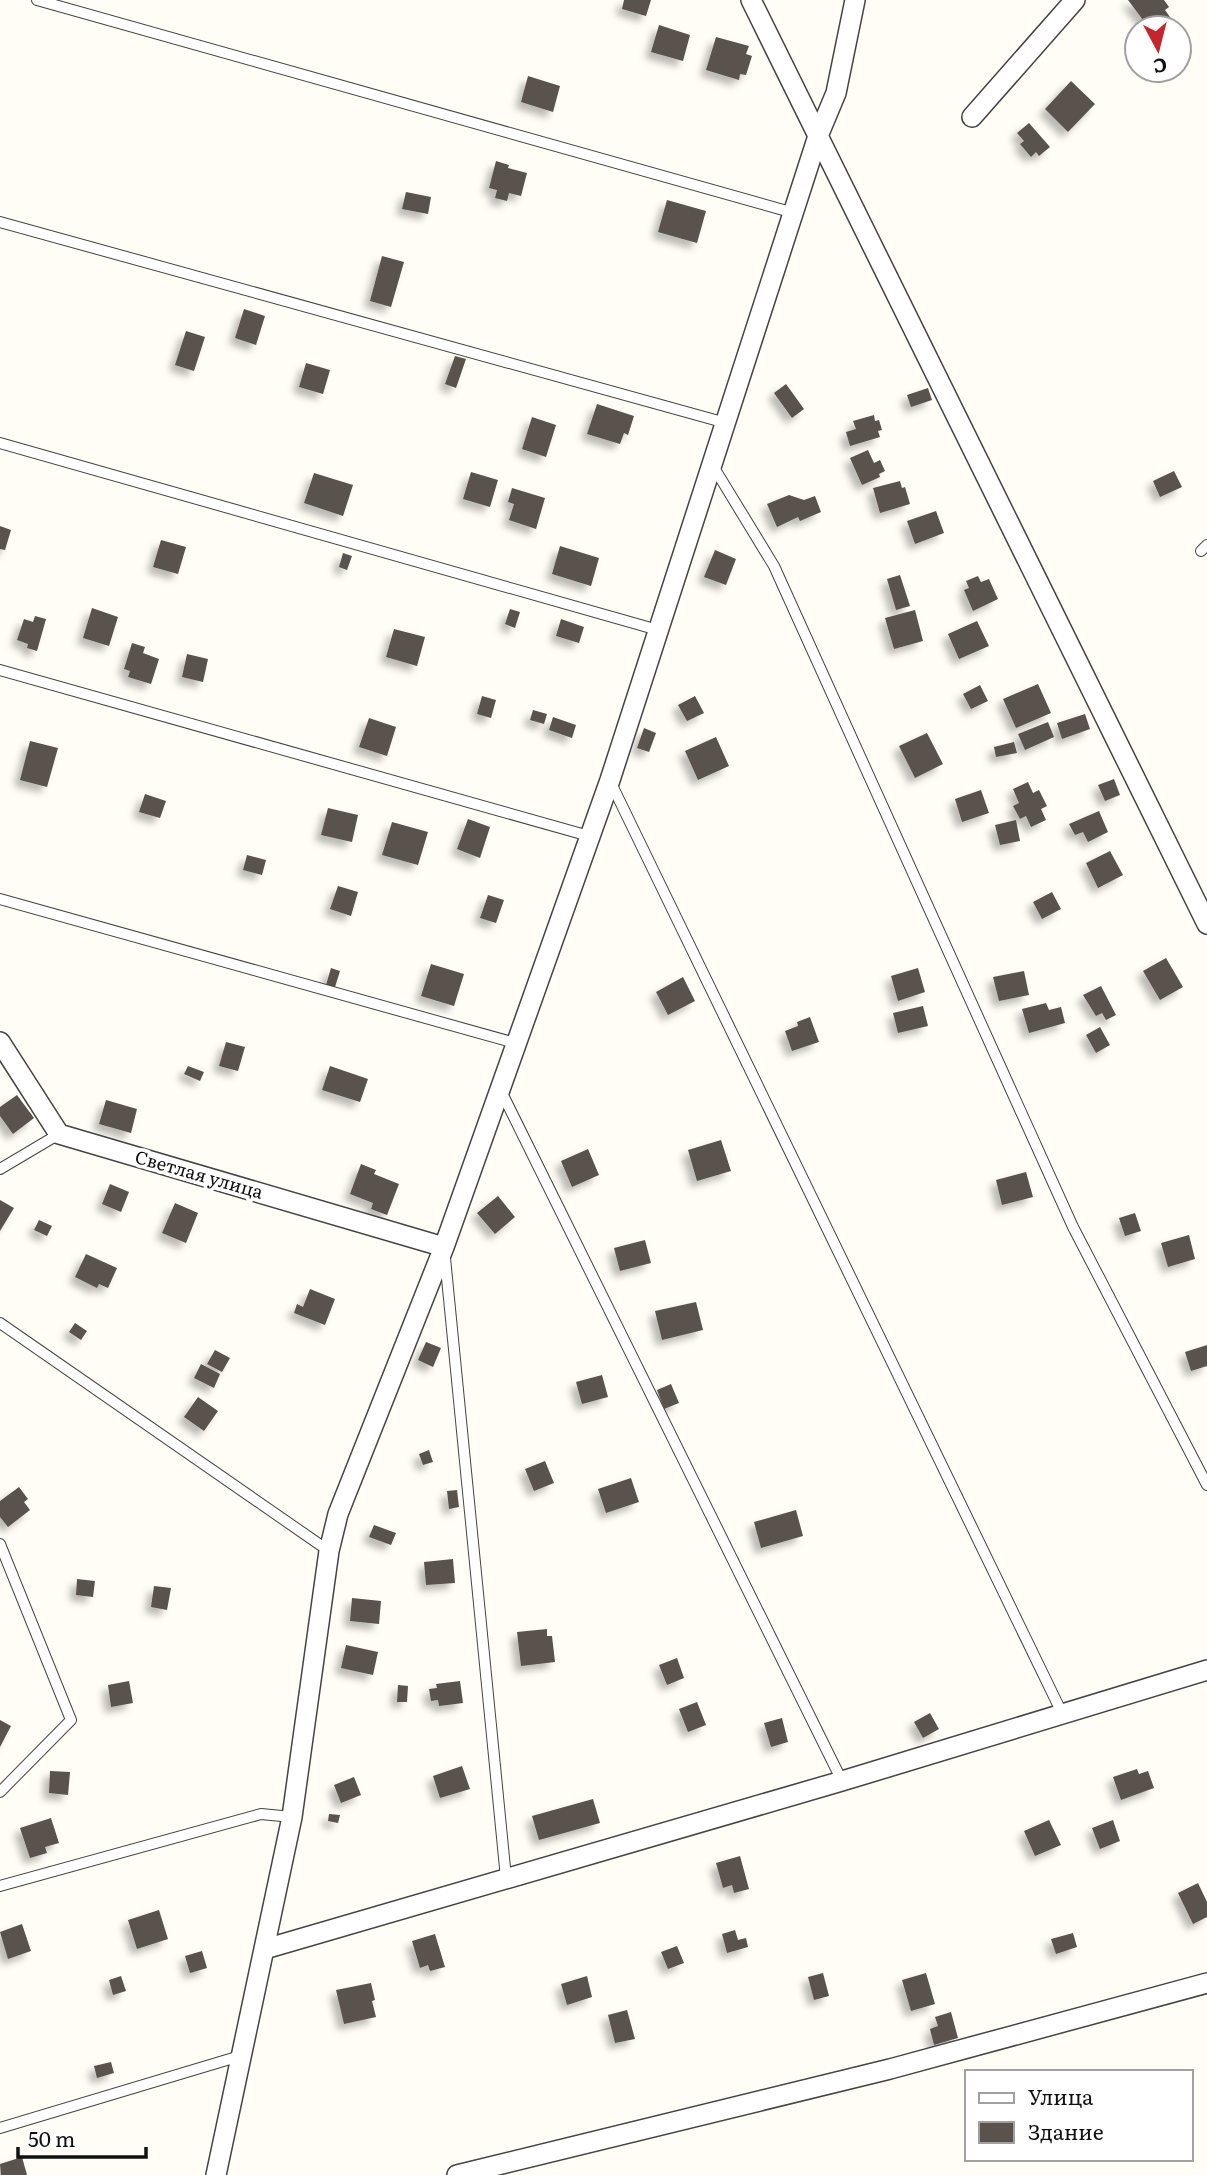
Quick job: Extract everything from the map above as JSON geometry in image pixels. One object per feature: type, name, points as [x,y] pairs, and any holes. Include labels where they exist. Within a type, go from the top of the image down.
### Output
[{"type":"street","points":[[751,0],[1207,924]]},
{"type":"street","points":[[216,2175],[292,1817],[329,1551],[338,1514],[444,1247],[610,780],[818,136],[836,93],[855,0]]},
{"type":"street","points":[[972,117],[1075,0]]},
{"type":"street","points":[[0,1042],[60,1134]]},
{"type":"street","name":"Светлая улица","points":[[60,1134],[444,1247]]},
{"type":"street","points":[[265,1948],[842,1781],[1207,1670]]},
{"type":"street","points":[[457,2175],[890,2069],[1207,1983]]},
{"type":"lane","points":[[37,0],[794,213]]},
{"type":"lane","points":[[0,222],[726,423]]},
{"type":"lane","points":[[0,443],[658,630]]},
{"type":"lane","points":[[712,464],[774,566],[1073,1227],[1207,1485]]},
{"type":"lane","points":[[0,670],[589,836]]},
{"type":"lane","points":[[610,780],[1062,1713]]},
{"type":"lane","points":[[0,899],[515,1043]]},
{"type":"lane","points":[[499,1087],[842,1781]]},
{"type":"lane","points":[[0,1169],[60,1134]]},
{"type":"lane","points":[[444,1247],[506,1878]]},
{"type":"lane","points":[[0,1323],[329,1551]]},
{"type":"lane","points":[[0,1544],[71,1720],[0,1792]]},
{"type":"lane","points":[[0,1886],[261,1814],[292,1817]]},
{"type":"lane","points":[[0,2129],[240,2056]]},
{"type":"building","points":[[624,0],[651,0],[646,16],[622,9]]},
{"type":"building","points":[[1128,0],[1164,0],[1169,7],[1165,10],[1168,14],[1138,14]]},
{"type":"building","points":[[659,25],[690,35],[683,61],[651,52]]},
{"type":"building","points":[[716,37],[749,46],[746,54],[752,56],[746,75],[740,74],[739,80],[706,70]]},
{"type":"building","points":[[528,76],[560,86],[553,112],[521,102]]},
{"type":"building","points":[[1071,81],[1095,104],[1068,132],[1045,109]]},
{"type":"building","points":[[1029,123],[1050,147],[1039,156],[1036,152],[1031,157],[1020,144],[1024,141],[1017,133]]},
{"type":"building","points":[[496,161],[509,165],[508,168],[527,173],[521,196],[509,193],[507,201],[495,198],[497,190],[489,188]]},
{"type":"building","points":[[406,192],[431,197],[428,214],[402,209]]},
{"type":"building","points":[[667,200],[706,211],[697,243],[658,232]]},
{"type":"building","points":[[382,256],[404,262],[391,307],[370,301]]},
{"type":"building","points":[[244,309],[265,316],[256,345],[235,338]]},
{"type":"building","points":[[186,331],[205,337],[194,371],[175,365]]},
{"type":"building","points":[[455,356],[466,359],[456,388],[445,384]]},
{"type":"building","points":[[306,363],[330,370],[323,394],[299,387]]},
{"type":"building","points":[[786,384],[804,409],[792,418],[774,393]]},
{"type":"building","points":[[928,388],[932,400],[911,407],[907,395]]},
{"type":"building","points":[[597,404],[634,416],[628,435],[624,433],[620,444],[587,434]]},
{"type":"building","points":[[874,415],[882,430],[878,431],[880,437],[850,446],[846,432],[856,429],[853,421]]},
{"type":"building","points":[[532,417],[556,425],[546,457],[522,449]]},
{"type":"building","points":[[868,450],[874,463],[880,460],[885,471],[879,474],[880,477],[862,485],[850,458]]},
{"type":"building","points":[[1174,471],[1182,487],[1160,497],[1153,481]]},
{"type":"building","points":[[471,472],[498,480],[490,507],[463,499]]},
{"type":"building","points":[[314,473],[353,485],[343,516],[304,503]]},
{"type":"building","points":[[900,481],[902,488],[905,487],[910,504],[880,513],[873,488]]},
{"type":"building","points":[[512,488],[545,498],[536,529],[509,520],[514,504],[508,502]]},
{"type":"building","points":[[789,495],[804,500],[815,496],[821,512],[800,521],[798,517],[777,527],[767,504]]},
{"type":"building","points":[[936,511],[944,533],[915,544],[907,521]]},
{"type":"building","points":[[0,526],[11,530],[5,550],[0,549]]},
{"type":"building","points":[[161,540],[186,547],[178,574],[153,567]]},
{"type":"building","points":[[560,546],[599,558],[591,586],[552,574]]},
{"type":"building","points":[[715,550],[736,559],[726,585],[704,577]]},
{"type":"building","points":[[343,553],[352,556],[347,570],[339,567]]},
{"type":"building","points":[[900,575],[910,606],[896,610],[887,579]]},
{"type":"building","points":[[978,576],[981,582],[989,579],[998,599],[973,611],[964,590],[969,588],[966,581]]},
{"type":"building","points":[[92,608],[118,617],[109,646],[83,638]]},
{"type":"building","points":[[510,609],[520,612],[515,628],[505,624]]},
{"type":"building","points":[[915,610],[923,641],[894,649],[885,618]]},
{"type":"building","points":[[35,616],[46,619],[37,651],[27,648],[28,644],[17,640],[24,619],[33,622]]},
{"type":"building","points":[[561,619],[584,627],[579,643],[556,636]]},
{"type":"building","points":[[977,621],[989,646],[959,659],[948,634]]},
{"type":"building","points":[[394,629],[425,637],[417,666],[386,657]]},
{"type":"building","points":[[132,643],[145,647],[143,653],[159,659],[151,684],[128,677],[130,671],[124,669]]},
{"type":"building","points":[[187,654],[208,659],[203,682],[182,677]]},
{"type":"building","points":[[1038,684],[1051,713],[1016,728],[1003,699]]},
{"type":"building","points":[[980,685],[988,701],[971,709],[963,694]]},
{"type":"building","points":[[482,696],[496,700],[491,718],[477,714]]},
{"type":"building","points":[[695,696],[704,713],[687,721],[678,705]]},
{"type":"building","points":[[533,710],[547,714],[544,724],[530,720]]},
{"type":"building","points":[[1085,714],[1090,729],[1062,739],[1057,723]]},
{"type":"building","points":[[553,717],[576,725],[572,738],[549,730]]},
{"type":"building","points":[[369,718],[396,727],[387,756],[359,747]]},
{"type":"building","points":[[1048,722],[1054,737],[1025,750],[1018,734]]},
{"type":"building","points":[[644,728],[656,733],[649,752],[637,748]]},
{"type":"building","points":[[927,733],[943,764],[915,778],[899,746]]},
{"type":"building","points":[[716,737],[729,766],[698,780],[685,751]]},
{"type":"building","points":[[30,741],[58,748],[47,787],[20,780]]},
{"type":"building","points":[[1014,742],[1017,753],[996,757],[994,747]]},
{"type":"building","points":[[1114,779],[1120,795],[1105,801],[1098,785]]},
{"type":"building","points":[[1028,782],[1033,793],[1039,790],[1047,806],[1041,809],[1046,820],[1031,827],[1026,816],[1020,819],[1013,806],[1019,803],[1013,789]]},
{"type":"building","points":[[981,790],[989,813],[962,822],[955,799]]},
{"type":"building","points":[[145,794],[166,801],[160,818],[139,812]]},
{"type":"building","points":[[328,808],[358,815],[352,842],[321,835]]},
{"type":"building","points":[[1099,811],[1108,832],[1088,842],[1083,832],[1075,835],[1069,824]]},
{"type":"building","points":[[468,819],[490,827],[480,858],[457,849]]},
{"type":"building","points":[[1016,820],[1020,841],[1000,845],[995,825]]},
{"type":"building","points":[[392,822],[428,832],[418,865],[382,855]]},
{"type":"building","points":[[1110,851],[1123,875],[1098,888],[1086,863]]},
{"type":"building","points":[[247,855],[266,860],[262,875],[243,870]]},
{"type":"building","points":[[338,886],[358,892],[351,916],[330,909]]},
{"type":"building","points":[[1052,892],[1061,909],[1042,919],[1033,902]]},
{"type":"building","points":[[488,895],[504,900],[496,923],[480,918]]},
{"type":"building","points":[[1166,958],[1183,987],[1160,1000],[1143,971]]},
{"type":"building","points":[[431,964],[464,974],[454,1006],[421,996]]},
{"type":"building","points":[[331,968],[340,971],[335,987],[326,985]]},
{"type":"building","points":[[918,968],[925,992],[898,1001],[891,976]]},
{"type":"building","points":[[1024,971],[1029,995],[999,1001],[993,977]]},
{"type":"building","points":[[683,977],[695,1001],[668,1015],[656,992]]},
{"type":"building","points":[[1101,986],[1116,1015],[1106,1020],[1102,1013],[1096,1016],[1083,995]]},
{"type":"building","points":[[1046,1003],[1049,1010],[1061,1007],[1065,1023],[1029,1033],[1022,1009]]},
{"type":"building","points":[[923,1006],[928,1026],[898,1033],[893,1013]]},
{"type":"building","points":[[810,1017],[819,1042],[792,1051],[785,1031]]},
{"type":"building","points":[[1100,1027],[1110,1045],[1096,1053],[1086,1035]]},
{"type":"building","points":[[226,1042],[245,1047],[238,1071],[219,1066]]},
{"type":"building","points":[[188,1066],[204,1072],[200,1081],[184,1074]]},
{"type":"building","points":[[330,1066],[368,1079],[360,1102],[322,1090]]},
{"type":"building","points":[[17,1095],[34,1118],[13,1134],[0,1116],[0,1107]]},
{"type":"building","points":[[106,1100],[137,1109],[131,1133],[99,1124]]},
{"type":"building","points":[[721,1140],[731,1171],[697,1181],[688,1150]]},
{"type":"building","points":[[588,1149],[599,1175],[572,1187],[561,1161]]},
{"type":"building","points":[[361,1164],[376,1170],[374,1174],[399,1184],[387,1215],[371,1209],[373,1203],[350,1194]]},
{"type":"building","points":[[1026,1172],[1033,1197],[1002,1205],[996,1180]]},
{"type":"building","points":[[110,1184],[129,1192],[121,1212],[102,1204]]},
{"type":"building","points":[[498,1196],[515,1217],[495,1234],[477,1213]]},
{"type":"building","points":[[0,1200],[14,1208],[0,1231]]},
{"type":"building","points":[[175,1203],[198,1213],[186,1243],[162,1233]]},
{"type":"building","points":[[1135,1213],[1141,1231],[1125,1236],[1119,1218]]},
{"type":"building","points":[[39,1220],[52,1226],[47,1236],[34,1230]]},
{"type":"building","points":[[1189,1235],[1195,1259],[1168,1267],[1161,1243]]},
{"type":"building","points":[[645,1240],[651,1263],[620,1271],[614,1248]]},
{"type":"building","points":[[86,1254],[117,1268],[108,1288],[99,1284],[97,1288],[75,1277]]},
{"type":"building","points":[[310,1289],[335,1299],[325,1325],[294,1313],[297,1304],[303,1307]]},
{"type":"building","points":[[696,1302],[703,1330],[662,1340],[655,1311]]},
{"type":"building","points":[[75,1323],[87,1331],[81,1340],[69,1332]]},
{"type":"building","points":[[426,1342],[441,1348],[433,1367],[418,1360]]},
{"type":"building","points":[[1207,1345],[1207,1366],[1191,1371],[1185,1352]]},
{"type":"building","points":[[215,1350],[230,1358],[222,1372],[207,1364]]},
{"type":"building","points":[[201,1364],[220,1374],[214,1388],[194,1378]]},
{"type":"building","points":[[602,1375],[608,1397],[582,1404],[576,1382]]},
{"type":"building","points":[[671,1384],[679,1403],[664,1409],[657,1390]]},
{"type":"building","points":[[198,1397],[218,1411],[204,1431],[184,1417]]},
{"type":"building","points":[[429,1450],[433,1462],[423,1465],[419,1454]]},
{"type":"building","points":[[545,1461],[554,1483],[534,1491],[525,1469]]},
{"type":"building","points":[[631,1478],[639,1502],[606,1513],[598,1489]]},
{"type":"building","points":[[19,1487],[28,1499],[24,1502],[30,1510],[8,1527],[0,1517],[0,1501]]},
{"type":"building","points":[[457,1490],[459,1507],[449,1509],[447,1491]]},
{"type":"building","points":[[796,1510],[803,1536],[761,1548],[754,1522]]},
{"type":"building","points":[[374,1525],[396,1533],[391,1545],[369,1537]]},
{"type":"building","points":[[453,1559],[455,1583],[426,1585],[424,1562]]},
{"type":"building","points":[[77,1579],[95,1581],[93,1597],[76,1595]]},
{"type":"building","points":[[154,1586],[171,1588],[167,1610],[151,1607]]},
{"type":"building","points":[[352,1598],[381,1601],[379,1624],[350,1621]]},
{"type":"building","points":[[547,1629],[547,1636],[552,1636],[555,1662],[521,1666],[517,1632]]},
{"type":"building","points":[[346,1645],[378,1652],[373,1675],[341,1668]]},
{"type":"building","points":[[677,1658],[684,1678],[667,1685],[659,1665]]},
{"type":"building","points":[[129,1681],[133,1703],[111,1707],[108,1685]]},
{"type":"building","points":[[460,1681],[463,1703],[439,1706],[438,1700],[431,1701],[429,1689],[437,1688],[436,1684]]},
{"type":"building","points":[[398,1685],[408,1686],[407,1702],[397,1702]]},
{"type":"building","points":[[697,1702],[706,1725],[688,1732],[679,1709]]},
{"type":"building","points":[[930,1713],[939,1729],[923,1738],[914,1722]]},
{"type":"building","points":[[782,1718],[788,1742],[771,1747],[764,1723]]},
{"type":"building","points":[[0,1720],[11,1726],[0,1747]]},
{"type":"building","points":[[462,1766],[470,1789],[440,1798],[433,1776]]},
{"type":"building","points":[[1137,1769],[1139,1774],[1148,1771],[1154,1788],[1121,1800],[1113,1777]]},
{"type":"building","points":[[50,1771],[70,1772],[68,1795],[49,1793]]},
{"type":"building","points":[[354,1777],[361,1795],[341,1803],[334,1785]]},
{"type":"building","points":[[593,1799],[600,1823],[539,1840],[532,1816]]},
{"type":"building","points":[[329,1814],[340,1815],[338,1823],[328,1821]]},
{"type":"building","points":[[51,1818],[59,1843],[45,1847],[47,1853],[30,1858],[20,1828]]},
{"type":"building","points":[[1049,1820],[1061,1845],[1035,1856],[1024,1831]]},
{"type":"building","points":[[1113,1820],[1120,1841],[1100,1849],[1092,1828]]},
{"type":"building","points":[[740,1856],[749,1889],[734,1893],[732,1885],[723,1888],[716,1863]]},
{"type":"building","points":[[1198,1883],[1207,1902],[1207,1917],[1193,1924],[1178,1893]]},
{"type":"building","points":[[159,1910],[168,1939],[137,1949],[128,1920]]},
{"type":"building","points":[[22,1924],[31,1951],[8,1959],[0,1932]]},
{"type":"building","points":[[735,1930],[738,1940],[746,1938],[748,1947],[727,1953],[722,1934]]},
{"type":"building","points":[[1073,1933],[1077,1947],[1056,1954],[1051,1939]]},
{"type":"building","points":[[435,1934],[445,1967],[430,1971],[428,1965],[420,1968],[412,1941]]},
{"type":"building","points":[[677,1946],[684,1963],[668,1969],[661,1952]]},
{"type":"building","points":[[202,1951],[207,1968],[190,1973],[185,1956]]},
{"type":"building","points":[[823,1973],[829,1996],[814,2000],[808,1977]]},
{"type":"building","points":[[926,1973],[935,2004],[911,2011],[902,1980]]},
{"type":"building","points":[[121,1976],[126,1991],[113,1995],[109,1980]]},
{"type":"building","points":[[587,1976],[592,1997],[567,2005],[561,1984]]},
{"type":"building","points":[[371,1983],[376,2017],[344,2024],[336,1990]]},
{"type":"building","points":[[627,2010],[635,2039],[615,2043],[608,2015]]},
{"type":"building","points":[[951,2012],[958,2038],[934,2045],[930,2029],[938,2026],[935,2017]]},
{"type":"building","points":[[111,2062],[114,2073],[97,2078],[94,2066]]},
{"type":"building","points":[[22,2157],[27,2175],[1,2175],[0,2164]]}]
